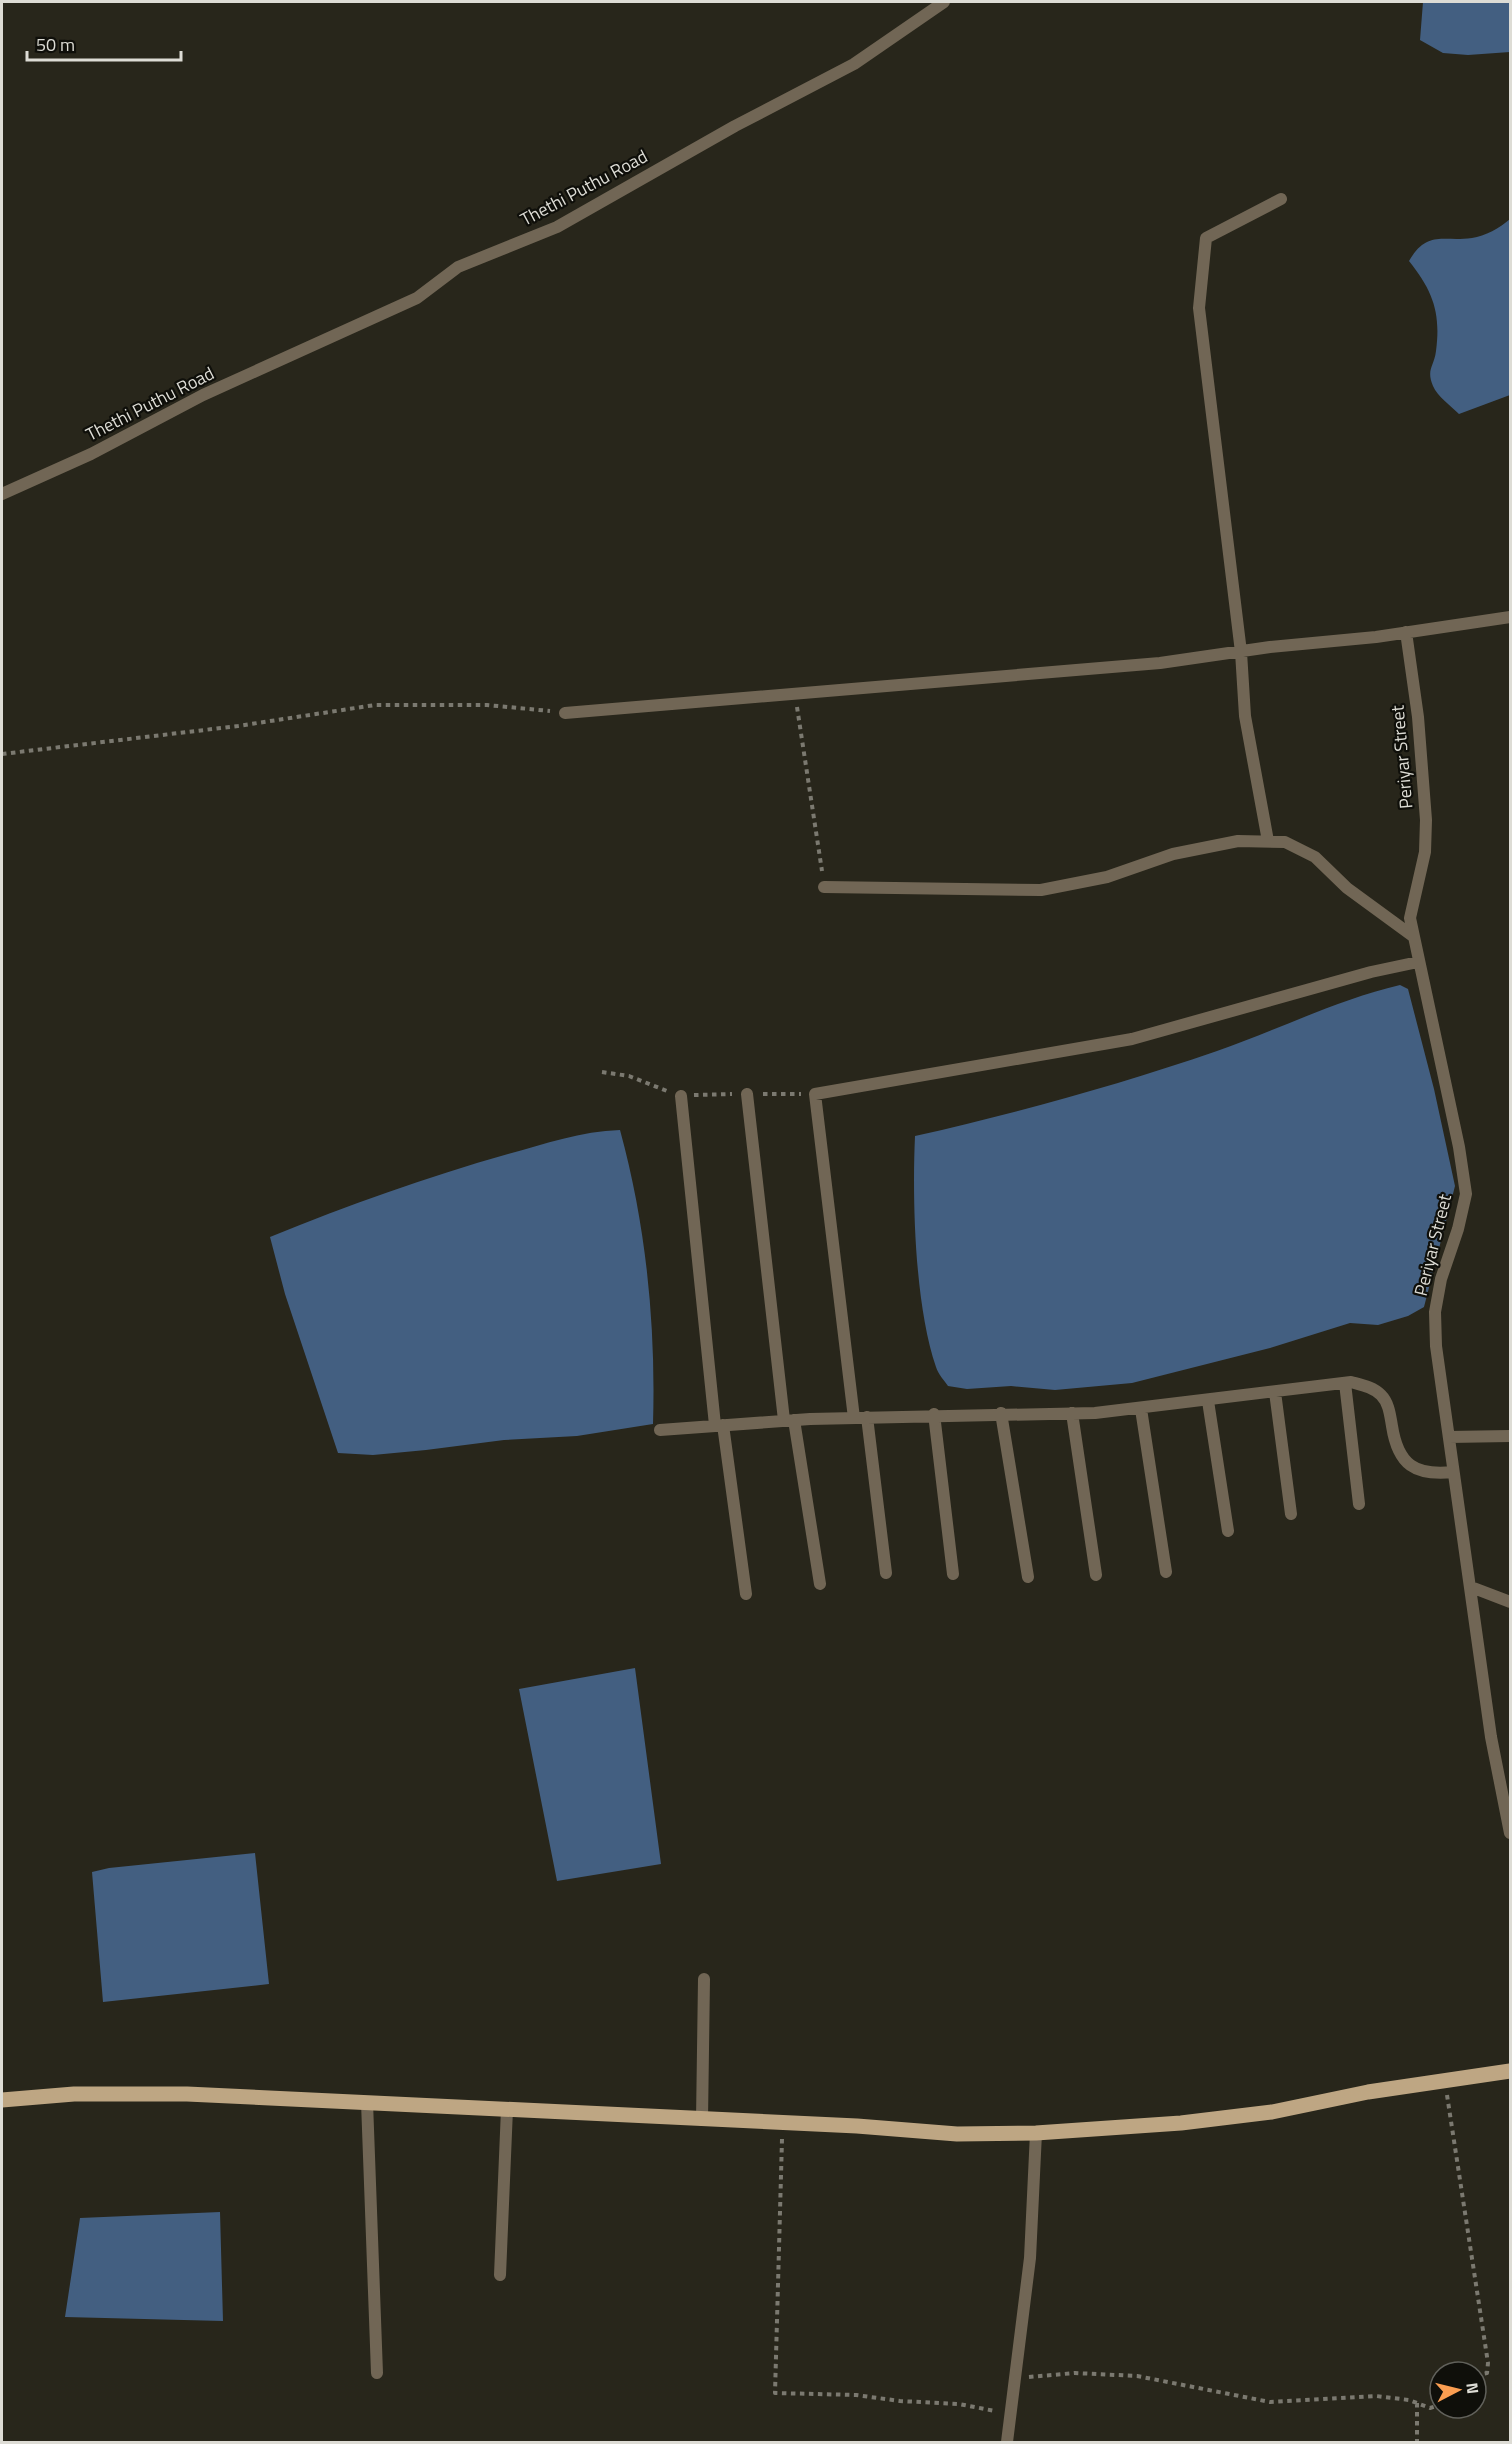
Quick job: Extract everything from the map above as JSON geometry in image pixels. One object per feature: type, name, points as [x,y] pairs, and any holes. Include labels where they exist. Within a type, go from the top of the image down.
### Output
[{"type":"main road","points":[[2,2100],[74,2094],[164,2094],[507,2109],[957,2134],[1036,2133],[1181,2123],[1272,2112],[1368,2092],[1510,2071]]},
{"type":"street","name":"Thethi Puthu Road","points":[[2,494],[91,454],[203,395],[417,298],[458,267],[556,227],[735,126],[854,64],[944,2]]},
{"type":"street","points":[[1268,841],[1245,716],[1241,652],[1199,308],[1206,238],[1281,199]]},
{"type":"street","points":[[565,713],[1160,663],[1510,617]]},
{"type":"street","name":"Periyar Street","points":[[1406,632],[1418,717],[1426,820],[1425,852],[1410,918],[1459,1147],[1466,1194],[1458,1229],[1441,1279],[1435,1311],[1436,1346],[1491,1737],[1510,1833]]},
{"type":"street","points":[[824,887],[1041,890],[1107,877],[1173,854],[1238,841],[1285,842],[1315,857],[1347,888],[1414,937]]},
{"type":"street","points":[[886,1573],[860,1417],[815,1094],[1132,1039],[1371,972],[1418,962]]},
{"type":"street","points":[[747,1094],[789,1420],[820,1584]]},
{"type":"street","points":[[681,1096],[719,1425],[746,1594]]},
{"type":"street","points":[[660,1430],[789,1420],[934,1414],[1072,1413],[1141,1409],[1345,1383],[1367,1386],[1382,1396],[1388,1407],[1398,1447],[1410,1467],[1426,1473],[1453,1472]]},
{"type":"street","points":[[1345,1383],[1359,1504]]},
{"type":"street","points":[[1275,1392],[1291,1514]]},
{"type":"street","points":[[1208,1401],[1228,1531]]},
{"type":"street","points":[[1141,1409],[1166,1572]]},
{"type":"street","points":[[1001,1413],[1028,1577]]},
{"type":"street","points":[[1072,1413],[1096,1575]]},
{"type":"street","points":[[934,1414],[953,1574]]},
{"type":"street","points":[[1449,1437],[1510,1436]]},
{"type":"street","points":[[1471,1587],[1510,1602]]},
{"type":"street","points":[[702,2120],[704,1979]]},
{"type":"street","points":[[367,2102],[377,2373]]},
{"type":"street","points":[[500,2275],[507,2109]]},
{"type":"street","points":[[1007,2442],[1030,2258],[1036,2133]]},
{"type":"path","points":[[795,694],[824,887]]},
{"type":"path","points":[[2,754],[238,726],[375,705],[487,705],[565,713]]},
{"type":"path","points":[[602,1072],[629,1076],[681,1096],[815,1094]]},
{"type":"path","points":[[1445,2080],[1488,2360]]},
{"type":"path","points":[[783,2123],[775,2393],[856,2395],[900,2401],[959,2404],[1010,2414]]},
{"type":"path","points":[[1014,2379],[1075,2373],[1137,2376],[1270,2402],[1376,2396],[1417,2403],[1428,2407]]},
{"type":"path","points":[[1417,2403],[1417,2442]]},
{"type":"water","points":[[1423,2],[1510,2],[1510,52],[1468,55],[1443,53],[1420,40]]},
{"type":"water","points":[[1510,219],[1510,395],[1459,414],[1444,401],[1431,380],[1430,372],[1437,337],[1436,314],[1424,282],[1409,261],[1422,245],[1429,241],[1477,237],[1492,231]]},
{"type":"water","points":[[1400,985],[1408,989],[1434,1089],[1455,1186],[1424,1307],[1408,1316],[1378,1325],[1350,1323],[1270,1348],[1132,1383],[1055,1390],[1011,1386],[967,1389],[948,1386],[937,1370],[929,1342],[919,1284],[914,1191],[915,1136],[1105,1087],[1217,1051],[1353,999]]},
{"type":"water","points":[[620,1130],[643,1239],[653,1350],[653,1424],[577,1436],[504,1440],[373,1455],[338,1453],[285,1294],[270,1237],[448,1172],[577,1135]]},
{"type":"water","points":[[635,1668],[661,1864],[557,1881],[519,1689]]},
{"type":"water","points":[[255,1853],[269,1984],[103,2002],[92,1872],[109,1868]]},
{"type":"water","points":[[220,2212],[223,2321],[65,2317],[80,2218]]}]
